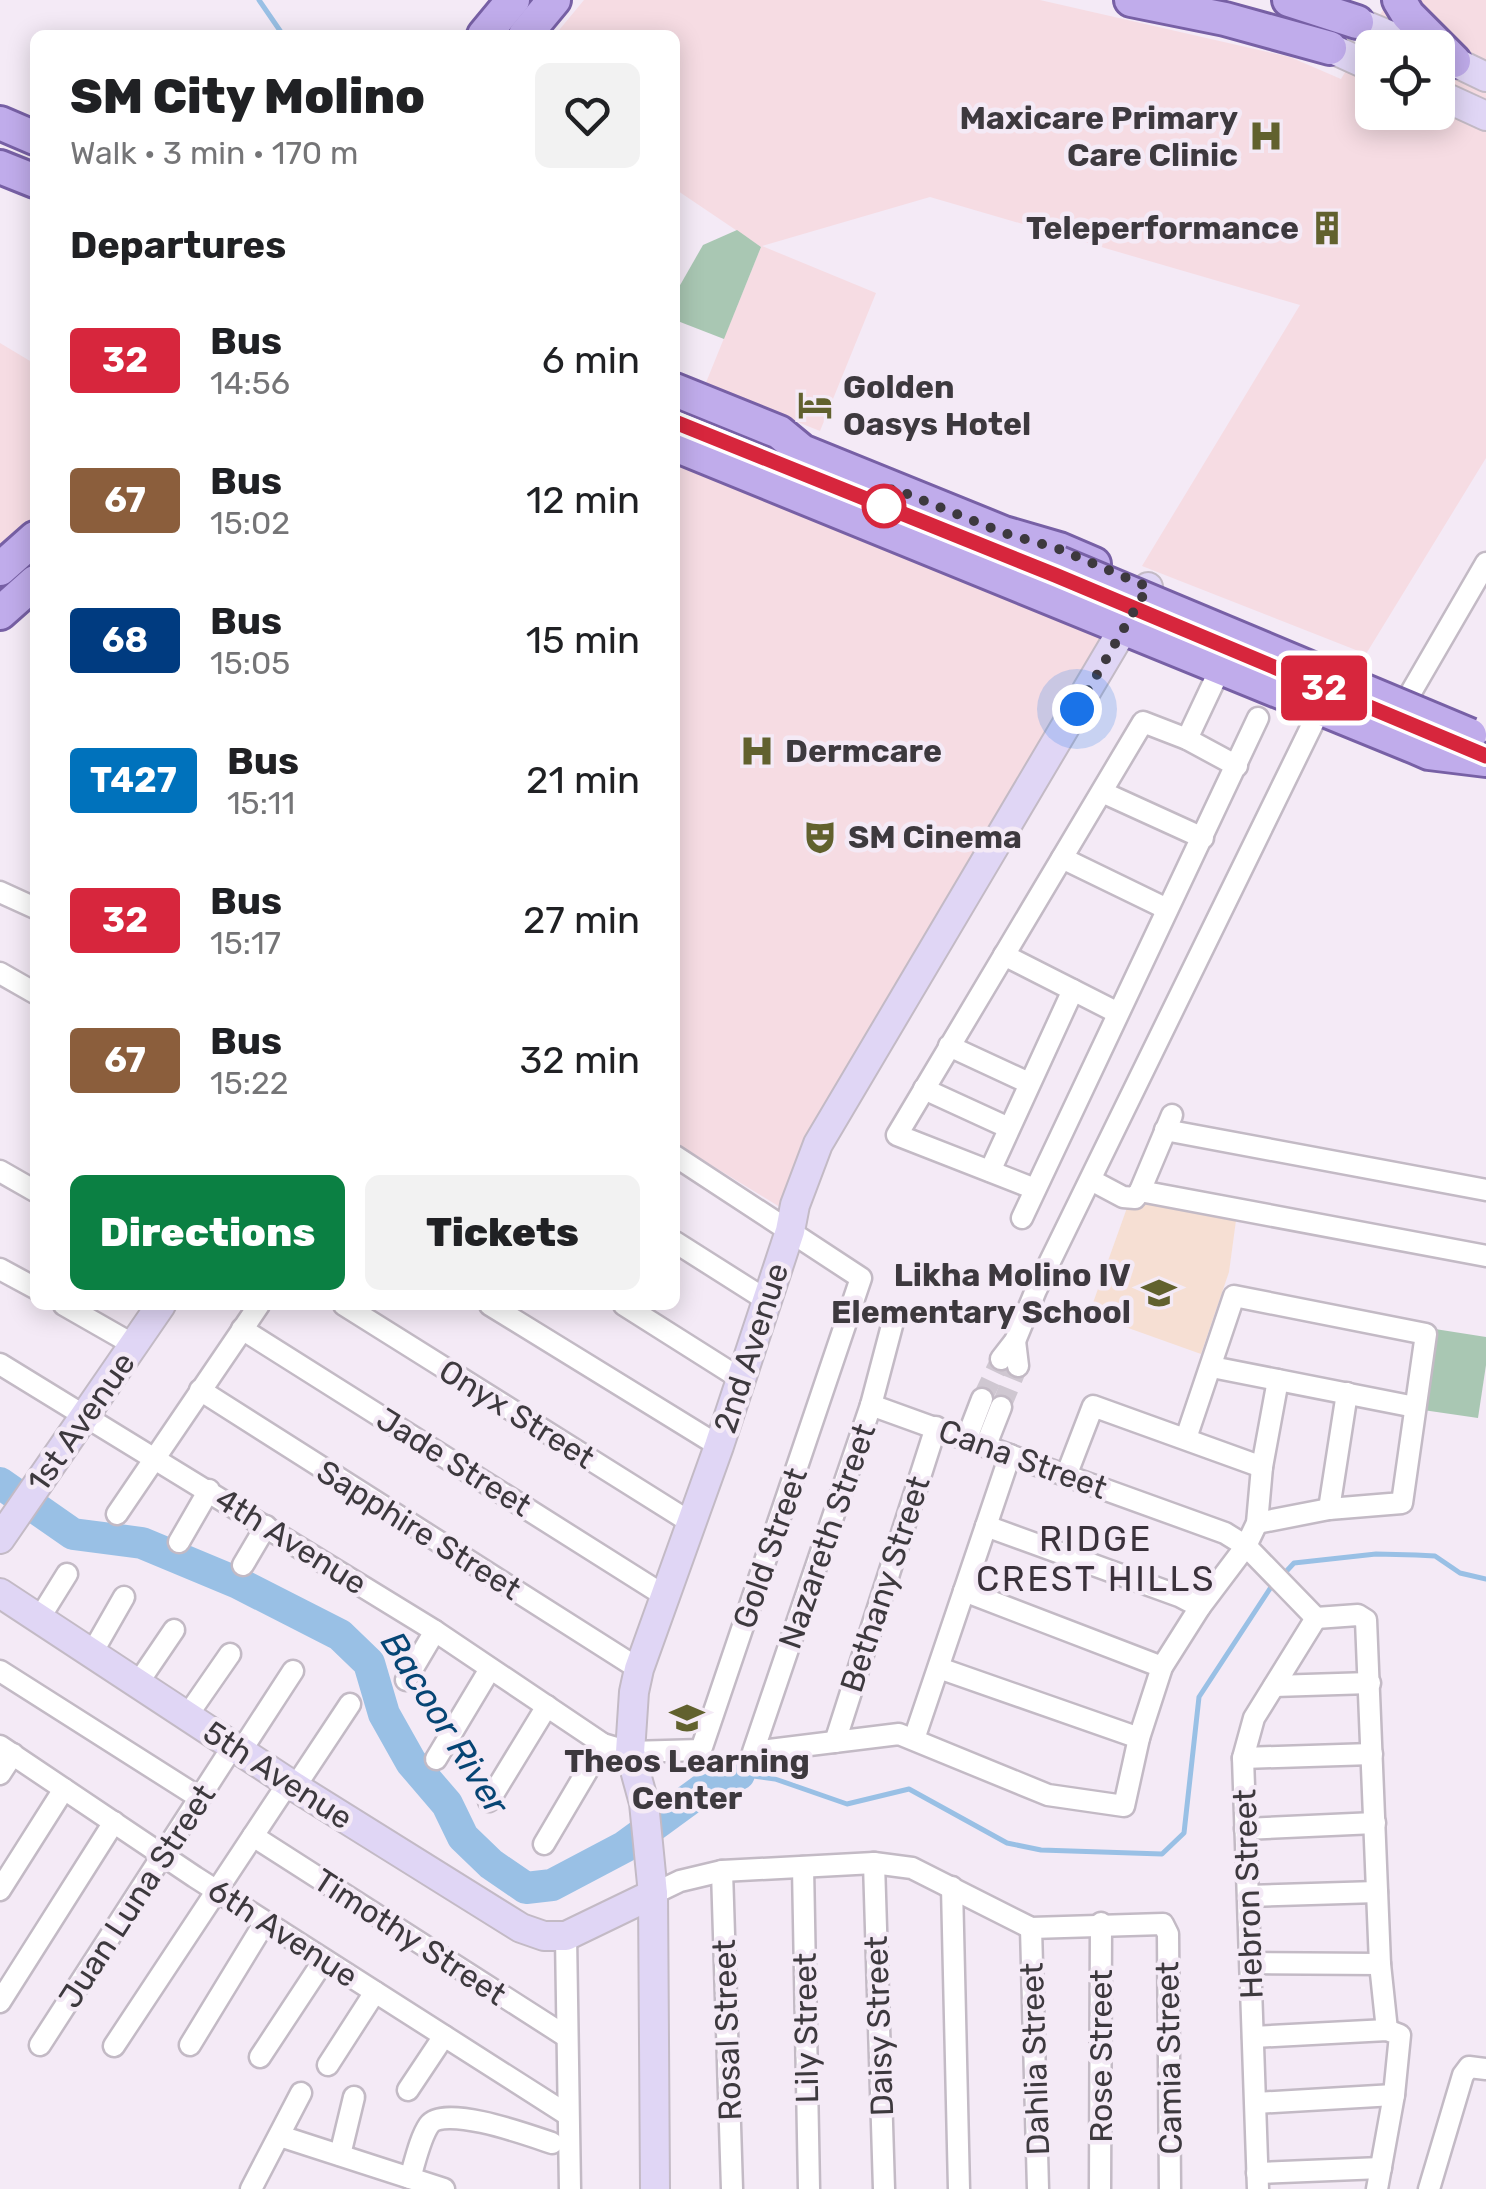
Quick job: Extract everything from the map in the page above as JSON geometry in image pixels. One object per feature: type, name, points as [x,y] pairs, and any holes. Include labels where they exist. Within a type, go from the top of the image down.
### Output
[{"type":"main road","points":[[488,30],[513,0]]},
{"type":"main road","points":[[529,30],[554,0]]},
{"type":"main road","points":[[1131,0],[1225,18],[1330,48]]},
{"type":"main road","points":[[1289,0],[1363,11]]},
{"type":"main road","points":[[1400,0],[1421,30]]},
{"type":"main road","points":[[1328,5],[1330,48]]},
{"type":"main road","points":[[1330,48],[1363,11]]},
{"type":"main road","points":[[0,103],[30,115]]},
{"type":"main road","points":[[0,124],[30,136]]},
{"type":"main road","points":[[0,148],[30,160]]},
{"type":"main road","points":[[0,167],[30,180]]},
{"type":"main road","points":[[680,392],[778,432],[802,451],[1004,533],[1059,549],[1410,694],[1480,744]]},
{"type":"main road","points":[[680,411],[1060,563],[1480,744]]},
{"type":"main road","points":[[680,424],[1480,744]]},
{"type":"main road","points":[[680,447],[1429,753],[1480,744]]},
{"type":"main road","points":[[0,570],[30,543]]},
{"type":"main road","points":[[0,613],[30,586]]},
{"type":"street","points":[[1363,11],[1392,30]]},
{"type":"street","points":[[1330,48],[1355,59]]},
{"type":"street","points":[[1455,62],[1486,77]]},
{"type":"street","points":[[1455,102],[1486,116]]},
{"type":"street","points":[[1410,694],[1486,563]]},
{"type":"street","name":"2nd Avenue","points":[[655,2189],[653,1886],[644,1803],[616,1748],[639,1669],[719,1446],[768,1301],[794,1205],[818,1144],[1148,587]]},
{"type":"street","points":[[1187,739],[1220,669]]},
{"type":"street","points":[[1009,1362],[1014,1341],[1320,709]]},
{"type":"street","points":[[1022,1218],[1258,718]]},
{"type":"street","points":[[1035,1189],[897,1135],[1144,722],[1187,739],[1237,766]]},
{"type":"street","points":[[1102,792],[1203,838]]},
{"type":"street","points":[[1062,858],[1168,909]]},
{"type":"street","points":[[0,892],[30,906]]},
{"type":"street","points":[[1004,954],[1118,1013]]},
{"type":"street","points":[[0,973],[30,990]]},
{"type":"street","points":[[990,1172],[1073,990]]},
{"type":"street","points":[[949,1046],[1029,1083]]},
{"type":"street","points":[[924,1088],[1010,1128]]},
{"type":"street","points":[[1091,1180],[1122,1197],[1135,1198],[1168,1122],[1486,1190]]},
{"type":"street","points":[[680,1159],[790,1230]]},
{"type":"street","points":[[0,1171],[30,1188]]},
{"type":"street","points":[[1140,1191],[1486,1256]]},
{"type":"street","name":"Gold Street","points":[[616,1748],[701,1750],[861,1278],[790,1230]]},
{"type":"street","points":[[680,1245],[768,1301]]},
{"type":"street","points":[[0,1269],[30,1285]]},
{"type":"street","points":[[1186,1438],[1234,1296],[1426,1334],[1402,1503],[1329,1509],[1257,1523]]},
{"type":"street","points":[[73,1310],[134,1344]]},
{"type":"street","name":"1st Avenue","points":[[0,1539],[158,1310]]},
{"type":"street","points":[[118,1514],[256,1310]]},
{"type":"street","name":"Onyx Street","points":[[352,1310],[690,1522]]},
{"type":"street","points":[[498,1310],[719,1446]]},
{"type":"street","points":[[632,1310],[741,1378]]},
{"type":"street","name":"Nazareth Street","points":[[835,1742],[753,1752],[871,1405],[894,1318]]},
{"type":"street","name":"Jade Street","points":[[242,1329],[665,1596]]},
{"type":"street","points":[[1212,1367],[1414,1407]]},
{"type":"street","name":"4th Avenue","points":[[3,1373],[86,1416],[209,1490],[616,1748]]},
{"type":"street","points":[[835,1742],[900,1734],[1048,1795],[1124,1806],[1162,1666],[1246,1546],[1257,1523],[1262,1467],[1278,1380]]},
{"type":"street","name":"Sapphire Street","points":[[200,1390],[639,1669]]},
{"type":"street","points":[[1329,1509],[1347,1394]]},
{"type":"street","points":[[976,1442],[991,1404]]},
{"type":"street","name":"Cana Street","points":[[871,1405],[1225,1533],[1246,1546],[1316,1618]]},
{"type":"street","points":[[1066,1476],[1093,1406],[1262,1467]]},
{"type":"street","name":"Bethany Street","points":[[835,1742],[936,1426]]},
{"type":"street","points":[[914,1739],[1010,1455]]},
{"type":"street","points":[[180,1542],[209,1490]]},
{"type":"street","points":[[243,1565],[266,1526]]},
{"type":"street","points":[[986,1526],[1200,1607]]},
{"type":"street","points":[[39,1619],[67,1574]]},
{"type":"street","points":[[964,1591],[1162,1666]]},
{"type":"street","name":"5th Avenue","points":[[0,1593],[292,1785],[521,1928],[544,1936],[566,1936]]},
{"type":"street","points":[[92,1653],[124,1598]]},
{"type":"street","points":[[1316,1618],[1364,1618],[1380,1964],[1387,2030]]},
{"type":"street","name":"Hebron Street","points":[[1258,2181],[1243,1758],[1254,1718],[1316,1618]]},
{"type":"street","points":[[138,1683],[174,1630]]},
{"type":"street","points":[[406,1680],[435,1631]]},
{"type":"street","points":[[187,1716],[230,1654]]},
{"type":"street","points":[[939,1668],[1140,1738]]},
{"type":"street","points":[[436,1759],[490,1670]]},
{"type":"street","points":[[0,1671],[200,1798]]},
{"type":"street","name":"Juan Luna Street","points":[[40,2045],[200,1798],[293,1671]]},
{"type":"street","points":[[1274,1686],[1370,1683]]},
{"type":"street","points":[[114,2046],[253,1836],[350,1704]]},
{"type":"street","points":[[489,1801],[547,1706]]},
{"type":"street","points":[[544,1844],[616,1748]]},
{"type":"street","points":[[0,1774],[6,1750]]},
{"type":"street","name":"6th Avenue","points":[[6,1750],[216,1891],[568,2116]]},
{"type":"street","points":[[1243,1758],[1372,1754]]},
{"type":"street","points":[[0,1890],[64,1789]]},
{"type":"street","points":[[0,2002],[114,1822]]},
{"type":"street","points":[[1245,1829],[1375,1823]]},
{"type":"street","name":"Timothy Street","points":[[253,1836],[567,2037]]},
{"type":"street","points":[[570,2189],[566,1936],[653,1886],[722,1871],[874,1863],[912,1868],[1031,1928],[1102,1924]]},
{"type":"street","name":"Daisy Street","points":[[874,1863],[884,2189]]},
{"type":"street","name":"Lily Street","points":[[803,1867],[808,2189]]},
{"type":"street","name":"Rosal Street","points":[[722,1871],[732,2189]]},
{"type":"street","points":[[952,1887],[959,2189]]},
{"type":"street","points":[[1249,1896],[1377,1892]]},
{"type":"street","points":[[190,2045],[265,1922]]},
{"type":"street","name":"Camia Street","points":[[1102,1924],[1160,1922],[1166,1926],[1170,2189]]},
{"type":"street","name":"Rose Street","points":[[1100,2189],[1102,1924]]},
{"type":"street","name":"Dahlia Street","points":[[1031,1928],[1038,2189]]},
{"type":"street","points":[[260,2057],[324,1960]]},
{"type":"street","points":[[1250,1963],[1380,1964]]},
{"type":"street","points":[[328,2064],[376,1992]]},
{"type":"street","points":[[1253,2037],[1387,2030],[1400,2035],[1379,2178],[1258,2181]]},
{"type":"street","points":[[408,2090],[444,2036]]},
{"type":"street","points":[[1428,2189],[1463,2075],[1469,2067],[1486,2068]]},
{"type":"street","points":[[251,2189],[301,2093]]},
{"type":"street","points":[[1256,2102],[1394,2095]]},
{"type":"street","points":[[340,2155],[354,2097]]},
{"type":"street","points":[[410,2178],[429,2125],[439,2118],[490,2123],[552,2142]]},
{"type":"street","points":[[280,2136],[444,2189]]},
{"type":"shaded area","points":[[584,0],[1040,0],[1290,57],[1341,79],[1355,56],[1355,130],[1455,130],[1455,30],[1371,30],[1389,0],[1486,0],[1486,458],[1366,654],[1142,566],[1300,305],[930,197],[762,246],[876,293],[820,431],[705,385],[761,247],[680,192],[680,30],[559,30]]},
{"type":"shaded area","points":[[0,343],[30,361],[30,521],[0,548]]},
{"type":"shaded area","points":[[680,462],[1102,637],[809,1134],[788,1212],[680,1146]]},
{"type":"shaded area","name":"Likha Molino IV Elementary School","points":[[1169,1203],[1237,1213],[1229,1272],[1201,1354],[1089,1314],[1128,1205]]},
{"type":"green space","points":[[737,230],[761,247],[724,339],[680,322],[680,285],[703,245]]},
{"type":"green space","points":[[1435,1329],[1486,1337],[1478,1418],[1423,1410]]},
{"type":"waterway","points":[[259,0],[280,30]]},
{"type":"waterway","name":"Bacoor River","points":[[0,1483],[73,1534],[142,1543],[238,1583],[340,1635],[369,1663],[384,1714],[411,1762],[447,1804],[463,1837],[491,1864],[526,1888],[552,1885],[624,1847],[702,1790],[739,1774]]},
{"type":"waterway","name":"Bacoor River","points":[[1281,1577],[1294,1563],[1376,1554],[1435,1556],[1460,1573],[1486,1579]]},
{"type":"waterway","name":"Bacoor River","points":[[739,1774],[775,1779],[847,1804],[909,1789],[1007,1843],[1041,1850],[1162,1854],[1184,1833],[1199,1697],[1273,1584]]},
{"type":"tunnel","points":[[982,1399],[1001,1359]]},
{"type":"tunnel","points":[[1001,1407],[1018,1366]]},
{"type":"bus line","name":"32","points":[[680,424],[1055,575],[1486,756]]},
{"type":"place","name":"Maxicare Primary Care Clinic","points":[[1266,136]]},
{"type":"place","name":"Teleperformance","points":[[1327,228]]},
{"type":"place","name":"Golden Oasys Hotel","points":[[815,405]]},
{"type":"place","name":"Dermcare","points":[[757,751]]},
{"type":"place","name":"SM Cinema","points":[[820,837]]},
{"type":"place","name":"Likha Molino IV Elementary School","points":[[1159,1293]]},
{"type":"place","name":"Theos Learning Center","points":[[687,1718]]},
{"type":"district","name":"RIDGE CREST HILLS","points":[[1096,1559]]},
{"type":"route","points":[[884,506],[892,488],[1004,533],[1059,549],[1148,587],[1077,709]]}]
